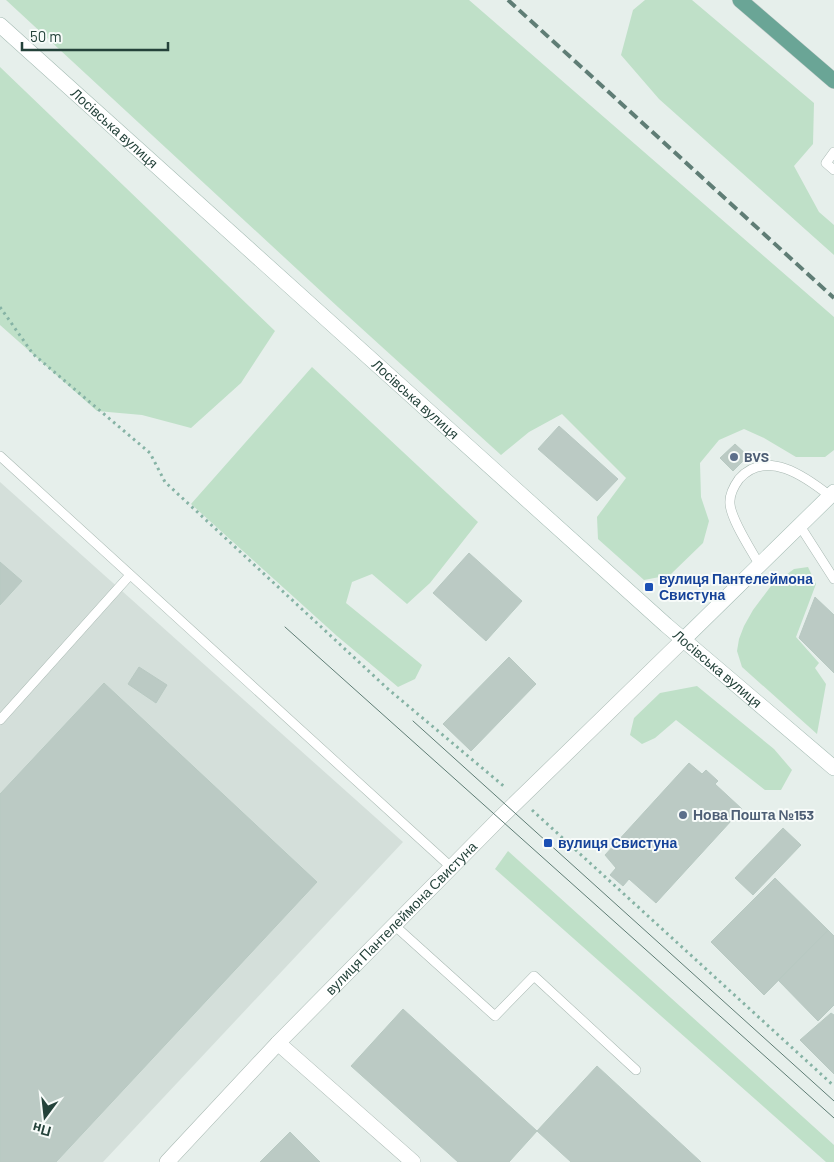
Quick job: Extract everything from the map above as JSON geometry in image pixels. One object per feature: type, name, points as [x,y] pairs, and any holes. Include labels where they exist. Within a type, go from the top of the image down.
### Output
[{"type":"main road","points":[[740,0],[834,82]]},
{"type":"main road","name":"Лосівська вулиця","points":[[0,25],[683,640],[834,768]]},
{"type":"main road","name":"вулиця Пантелеймона Свистуна","points":[[166,1162],[278,1043],[519,799],[832,494]]},
{"type":"main road","points":[[278,1043],[413,1162]]},
{"type":"lane","points":[[834,152],[826,163],[834,170]]},
{"type":"lane","points":[[0,456],[452,867]]},
{"type":"lane","points":[[760,566],[731,510],[732,491],[745,473],[757,466],[771,466],[791,471],[832,494]]},
{"type":"lane","points":[[800,526],[834,579]]},
{"type":"lane","points":[[0,720],[130,575]]},
{"type":"lane","points":[[394,925],[495,1016],[534,976],[636,1070]]},
{"type":"path","points":[[0,307],[33,354],[150,454],[165,482],[388,689],[519,799],[834,1086]]},
{"type":"shaded area","points":[[0,482],[403,842],[103,1162],[0,1162]]},
{"type":"green space","points":[[6,0],[469,0],[834,317],[834,450],[825,457],[796,457],[764,438],[744,429],[719,440],[700,463],[701,497],[709,521],[703,543],[670,575],[644,580],[598,539],[597,517],[626,478],[562,414],[529,432],[501,455]]},
{"type":"green space","points":[[645,0],[692,0],[814,103],[813,144],[794,166],[819,212],[834,225],[834,255],[659,99],[621,55],[633,10]]},
{"type":"green space","points":[[0,67],[275,331],[241,383],[191,428],[142,415],[97,411],[0,325]]},
{"type":"green space","points":[[312,367],[478,522],[430,583],[407,604],[372,574],[352,582],[346,603],[422,665],[415,679],[398,687],[337,636],[191,504]]},
{"type":"green space","points":[[808,567],[816,584],[796,637],[819,663],[815,668],[826,684],[817,734],[742,667],[737,651],[744,626],[771,586],[794,569]]},
{"type":"green space","points":[[697,686],[774,749],[792,770],[781,790],[765,790],[676,720],[655,738],[642,744],[630,735],[634,718],[660,693]]},
{"type":"green space","points":[[508,851],[834,1145],[834,1162],[826,1162],[495,869]]},
{"type":"building","points":[[559,426],[618,479],[597,501],[538,449]]},
{"type":"building","name":"BVS","points":[[735,444],[748,456],[733,471],[720,458]]},
{"type":"building","points":[[469,553],[522,601],[486,641],[433,593]]},
{"type":"building","points":[[0,562],[22,581],[0,605]]},
{"type":"building","points":[[815,597],[834,615],[834,673],[799,638]]},
{"type":"building","points":[[509,657],[536,684],[471,751],[443,724]]},
{"type":"building","points":[[139,667],[167,685],[156,703],[128,684]]},
{"type":"building","points":[[104,683],[317,882],[56,1162],[0,1162],[0,794]]},
{"type":"building","points":[[689,763],[702,774],[706,770],[718,781],[715,784],[742,809],[656,903],[629,879],[623,886],[610,875],[616,868],[605,855]]},
{"type":"building","points":[[783,828],[801,845],[753,895],[735,878]]},
{"type":"building","points":[[775,878],[828,930],[764,995],[711,942]]},
{"type":"building","points":[[828,930],[834,936],[834,1005],[818,1021],[778,980]]},
{"type":"building","points":[[403,1009],[537,1131],[509,1162],[458,1162],[351,1066]]},
{"type":"building","points":[[831,1013],[834,1015],[834,1074],[800,1040]]},
{"type":"building","points":[[597,1066],[701,1162],[571,1162],[537,1131]]},
{"type":"building","points":[[290,1132],[320,1162],[260,1162]]},
{"type":"tram line","points":[[285,627],[834,1118]]},
{"type":"tram line","points":[[413,721],[834,1101]]},
{"type":"railway","points":[[508,0],[834,298]]},
{"type":"place","name":"BVS","points":[[734,457]]},
{"type":"place","name":"вулиця Пантелеймона Свистуна","points":[[649,587]]},
{"type":"place","name":"Нова Пошта №153","points":[[683,815]]},
{"type":"place","name":"вулиця Свистуна","points":[[548,843]]}]
